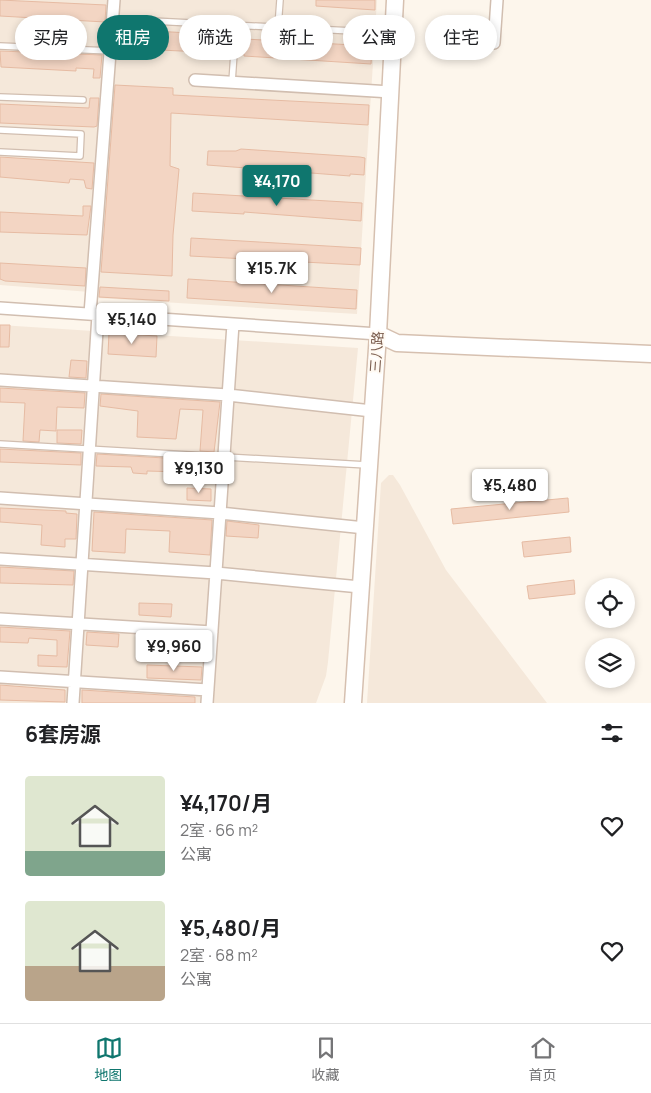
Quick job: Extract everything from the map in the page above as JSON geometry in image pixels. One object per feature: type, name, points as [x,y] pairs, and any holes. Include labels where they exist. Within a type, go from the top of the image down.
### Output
[{"type":"main road","name":"三八路","points":[[353,703],[378,334],[395,0]]},
{"type":"main road","points":[[378,334],[398,343],[651,354]]},
{"type":"street","points":[[113,15],[114,0]]},
{"type":"street","points":[[496,15],[497,0]]},
{"type":"street","points":[[73,703],[94,386],[94,315],[111,60]]},
{"type":"street","points":[[195,80],[391,92]]},
{"type":"street","points":[[0,308],[378,334]]},
{"type":"street","points":[[207,703],[233,324]]},
{"type":"street","points":[[0,380],[228,395],[372,411]]},
{"type":"street","points":[[0,498],[220,513],[365,528]]},
{"type":"street","points":[[0,559],[216,573],[360,587]]},
{"type":"street","points":[[0,619],[212,632]]},
{"type":"street","points":[[0,677],[208,690]]},
{"type":"lane","points":[[279,15],[280,0]]},
{"type":"lane","points":[[0,46],[97,50]]},
{"type":"lane","points":[[232,82],[234,60]]},
{"type":"lane","points":[[0,97],[83,100]]},
{"type":"lane","points":[[0,130],[81,134],[80,156],[0,152]]},
{"type":"lane","points":[[0,444],[368,465]]},
{"type":"shaded area","points":[[0,0],[108,0],[107,15],[97,15],[97,60],[104,60],[90,292],[0,285]]},
{"type":"shaded area","points":[[117,0],[377,0],[376,15],[343,15],[343,60],[373,60],[357,314],[96,298],[113,60],[169,60],[169,15],[116,15]]},
{"type":"shaded area","points":[[0,325],[358,348],[328,662],[326,676],[316,703],[0,703]]},
{"type":"shaded area","points":[[389,475],[393,475],[400,485],[446,570],[547,703],[367,703],[381,483]]},
{"type":"building","points":[[0,0],[106,5],[105,15],[97,15],[97,22],[87,21],[87,15],[0,16]]},
{"type":"building","points":[[316,0],[375,0],[375,10],[316,6]]},
{"type":"building","points":[[169,32],[179,32],[179,51],[169,50]]},
{"type":"building","points":[[251,39],[261,40],[261,57],[251,56]]},
{"type":"building","points":[[333,44],[343,44],[343,60],[371,60],[371,64],[308,60],[333,60]]},
{"type":"building","points":[[0,51],[15,52],[15,60],[87,60],[87,54],[97,55],[97,60],[102,60],[100,78],[93,78],[94,69],[76,68],[76,71],[1,67]]},
{"type":"building","points":[[115,85],[173,88],[173,95],[369,105],[368,125],[171,113],[170,166],[179,169],[173,235],[172,276],[101,272]]},
{"type":"building","points":[[90,98],[99,98],[97,126],[94,127],[0,123],[0,104],[89,108]]},
{"type":"building","points":[[241,149],[365,158],[364,175],[350,174],[350,176],[207,165],[208,151],[236,151]]},
{"type":"building","points":[[0,157],[94,163],[92,189],[86,188],[84,180],[70,179],[69,183],[0,177]]},
{"type":"building","points":[[193,193],[362,203],[361,221],[244,212],[244,214],[192,211]]},
{"type":"building","points":[[83,206],[91,206],[87,235],[0,232],[0,212],[83,216]]},
{"type":"building","points":[[191,238],[361,248],[360,265],[190,256]]},
{"type":"building","points":[[0,263],[86,268],[85,286],[5,281],[0,279]]},
{"type":"building","points":[[188,279],[357,290],[356,309],[187,298]]},
{"type":"building","points":[[100,287],[169,291],[169,301],[99,297]]},
{"type":"building","points":[[0,325],[10,325],[9,347],[0,347]]},
{"type":"building","points":[[109,333],[157,336],[156,357],[108,354]]},
{"type":"building","points":[[71,360],[87,361],[86,378],[69,377]]},
{"type":"building","points":[[0,388],[85,393],[84,408],[57,407],[56,431],[40,430],[39,442],[23,441],[25,403],[0,402]]},
{"type":"building","points":[[101,394],[220,402],[214,452],[200,451],[203,410],[180,409],[176,439],[137,437],[138,411],[100,406]]},
{"type":"building","points":[[57,430],[82,430],[81,444],[57,443]]},
{"type":"building","points":[[0,449],[81,453],[81,465],[0,462]]},
{"type":"building","points":[[97,454],[215,461],[214,473],[147,471],[147,474],[133,473],[131,467],[96,466]]},
{"type":"building","points":[[187,488],[211,489],[211,501],[187,500]]},
{"type":"building","points":[[568,498],[569,512],[453,524],[451,509]]},
{"type":"building","points":[[0,508],[66,511],[66,513],[77,514],[76,539],[65,539],[65,547],[41,545],[42,525],[0,522]]},
{"type":"building","points":[[94,512],[212,520],[210,555],[169,552],[170,531],[126,529],[125,553],[92,551]]},
{"type":"building","points":[[227,521],[259,525],[258,538],[226,536]]},
{"type":"building","points":[[570,537],[571,552],[524,557],[522,542]]},
{"type":"building","points":[[0,567],[74,571],[73,585],[0,583]]},
{"type":"building","points":[[574,580],[575,594],[529,599],[527,586]]},
{"type":"building","points":[[139,603],[172,604],[171,617],[139,615]]},
{"type":"building","points":[[0,627],[70,631],[67,667],[38,666],[38,655],[57,656],[57,640],[29,638],[28,643],[0,642]]},
{"type":"building","points":[[87,632],[119,634],[118,647],[86,645]]},
{"type":"building","points":[[147,665],[202,667],[201,680],[147,678]]},
{"type":"building","points":[[0,685],[65,690],[65,702],[0,700]]},
{"type":"building","points":[[82,690],[195,697],[195,703],[82,703]]}]
